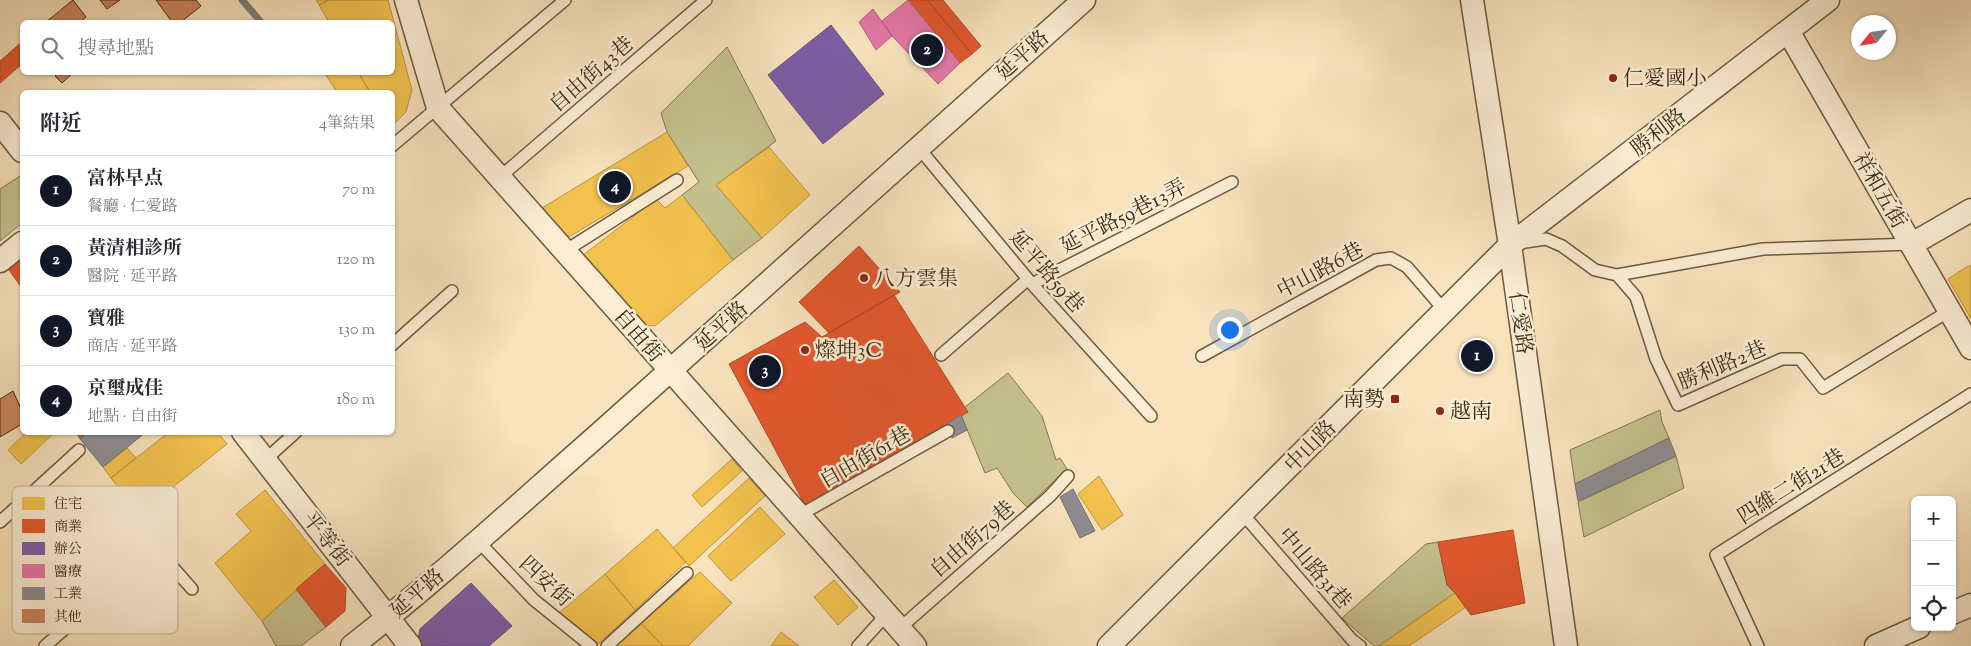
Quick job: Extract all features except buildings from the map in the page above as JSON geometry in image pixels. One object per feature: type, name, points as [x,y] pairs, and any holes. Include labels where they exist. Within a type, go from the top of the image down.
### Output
[{"type":"street","name":"自由街","points":[[406,0],[438,108],[915,646]]},
{"type":"street","name":"延平路","points":[[352,646],[388,618],[478,541],[671,371],[918,147],[1084,0]]},
{"type":"street","name":"仁愛路","points":[[1472,0],[1510,245],[1566,646]]},
{"type":"street","name":"勝利路","points":[[1510,245],[1828,0]]},
{"type":"street","name":"祥和五街","points":[[1788,31],[1971,348]]},
{"type":"street","points":[[0,122],[20,149]]},
{"type":"street","points":[[1912,244],[1971,210]]},
{"type":"street","points":[[0,261],[20,245]]},
{"type":"street","name":"中山路","points":[[1109,646],[1510,245]]},
{"type":"street","name":"平等街","points":[[245,435],[410,646]]},
{"type":"street","points":[[1956,611],[1971,605]]},
{"type":"street","points":[[1876,646],[1911,631]]},
{"type":"lane","points":[[395,144],[565,0]]},
{"type":"lane","name":"自由街43巷","points":[[500,177],[706,0]]},
{"type":"lane","name":"延平路59巷","points":[[918,147],[1029,282],[1151,416]]},
{"type":"lane","points":[[565,251],[677,180]]},
{"type":"lane","name":"延平路59巷13弄","points":[[941,355],[1029,282],[1232,182]]},
{"type":"lane","name":"勝利路2巷","points":[[1510,245],[1546,239],[1562,246],[1595,270],[1617,276],[1636,296],[1656,359],[1678,405],[1782,359],[1800,359],[1823,388],[1949,311]]},
{"type":"lane","points":[[1617,276],[1763,249],[1912,244]]},
{"type":"lane","name":"中山路6巷","points":[[1202,356],[1376,260],[1391,258],[1407,267],[1445,311]]},
{"type":"lane","points":[[395,342],[452,291]]},
{"type":"lane","name":"四維二街21巷","points":[[1758,646],[1716,555],[1971,394]]},
{"type":"lane","name":"自由街61巷","points":[[800,515],[948,431]]},
{"type":"lane","points":[[265,460],[293,435]]},
{"type":"lane","points":[[40,486],[79,450]]},
{"type":"lane","name":"自由街79巷","points":[[858,646],[893,621],[1050,496],[1068,476]]},
{"type":"lane","points":[[0,522],[12,511]]},
{"type":"lane","name":"中山路31巷","points":[[1242,513],[1352,640],[1360,646]]},
{"type":"lane","name":"四安街","points":[[478,541],[534,600],[591,646]]},
{"type":"lane","points":[[178,573],[192,589]]},
{"type":"lane","points":[[607,646],[687,573]]},
{"type":"lane","points":[[45,646],[59,634]]},
{"type":"shaded area","points":[[727,47],[776,141],[716,185],[762,238],[733,260],[682,195],[699,182],[667,132],[661,113]]},
{"type":"shaded area","points":[[20,176],[20,225],[0,241],[0,189]]},
{"type":"shaded area","points":[[1008,373],[1042,416],[1056,460],[1060,458],[1067,469],[1027,507],[1013,493],[997,468],[985,473],[961,415],[968,412],[965,407]]},
{"type":"shaded area","points":[[1660,410],[1662,422],[1669,438],[1575,484],[1570,450]]},
{"type":"shaded area","points":[[1676,456],[1684,488],[1584,537],[1578,502]]},
{"type":"shaded area","points":[[1438,542],[1447,585],[1455,593],[1379,646],[1374,646],[1342,618],[1426,544]]},
{"type":"shaded area","points":[[296,589],[326,627],[301,646],[276,646],[262,621]]},
{"type":"waterway","points":[[242,0],[259,20]]},
{"type":"place","name":"黃清相診所","points":[[927,50]]},
{"type":"place","name":"仁愛國小","points":[[1613,78]]},
{"type":"place","name":"京璽成佳","points":[[615,187]]},
{"type":"place","name":"八方雲集","points":[[864,278]]},
{"type":"place","name":"燦坤3C","points":[[805,350]]},
{"type":"place","name":"富林早点","points":[[1477,356]]},
{"type":"place","name":"寶雅","points":[[765,371]]},
{"type":"place","name":"南勢","points":[[1395,399]]},
{"type":"place","name":"越南","points":[[1440,411]]}]
